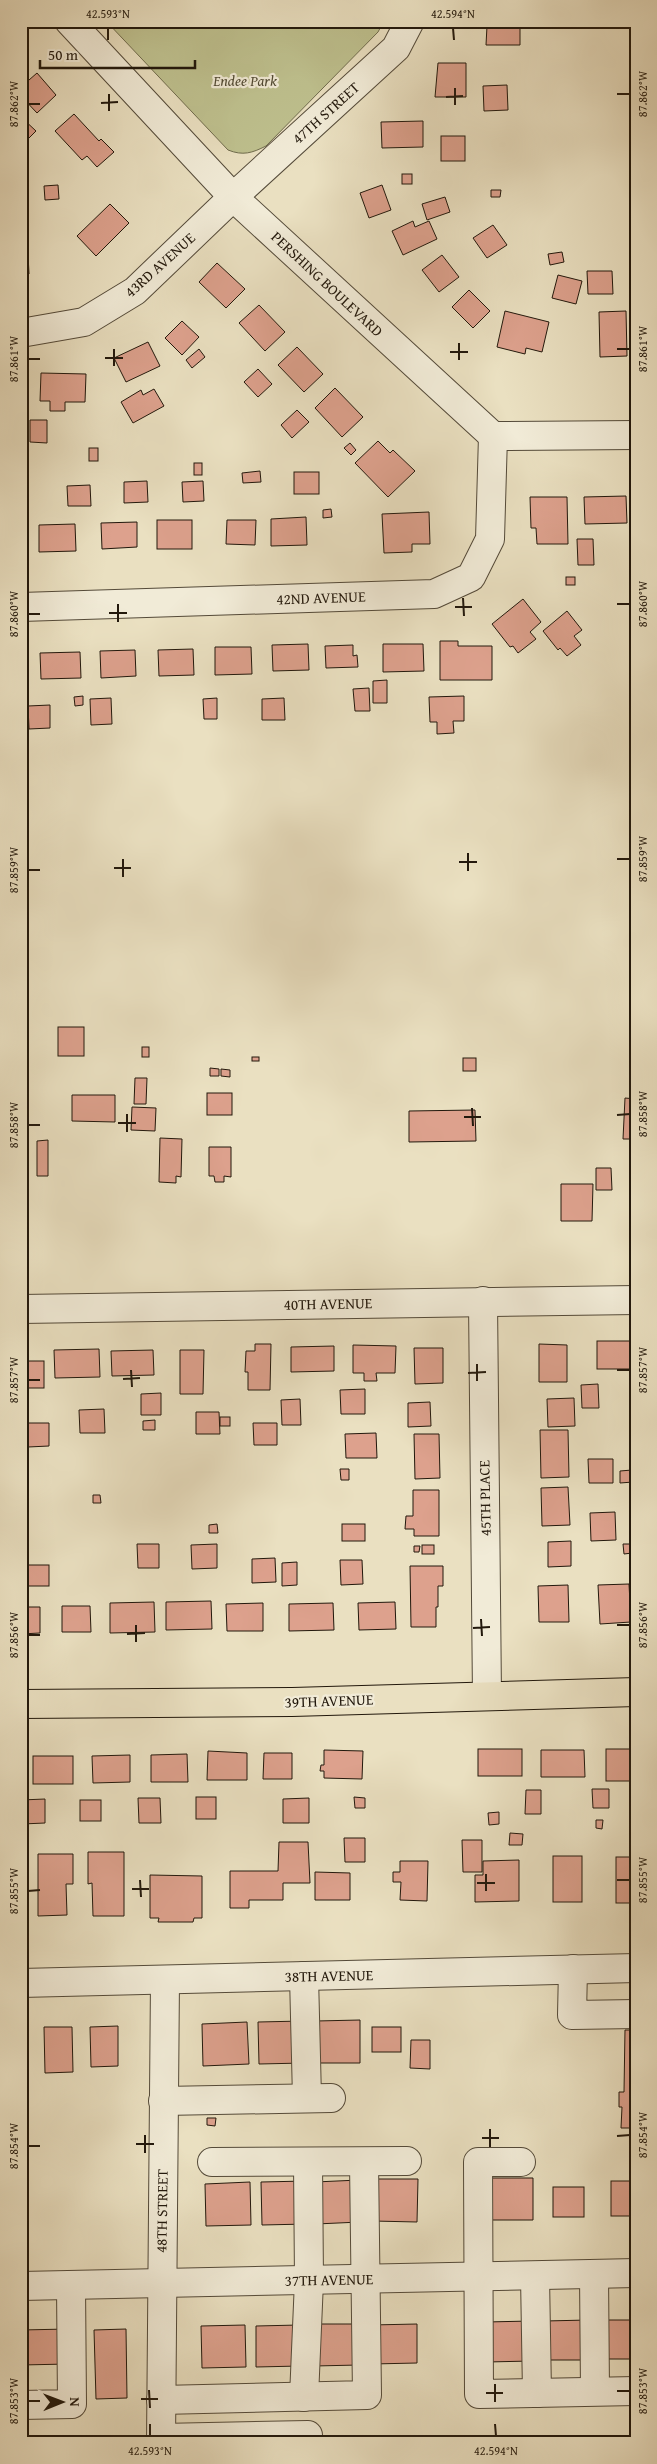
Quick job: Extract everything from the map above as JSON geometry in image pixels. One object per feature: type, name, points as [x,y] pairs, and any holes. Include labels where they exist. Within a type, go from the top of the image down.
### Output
[{"type":"main road","name":"39TH AVENUE","points":[[21,1704],[292,1702],[636,1692]]},
{"type":"street","name":"PERSHING BOULEVARD","points":[[69,21],[233,197],[493,436]]},
{"type":"street","name":"47TH STREET","points":[[233,197],[396,48],[410,21]]},
{"type":"street","name":"43RD AVENUE","points":[[21,333],[84,322],[135,291],[233,197]]},
{"type":"street","points":[[493,436],[636,435]]},
{"type":"street","name":"42ND AVENUE","points":[[21,607],[434,594],[471,577],[490,538],[493,436]]},
{"type":"street","name":"40TH AVENUE","points":[[21,1309],[636,1300]]},
{"type":"street","name":"45TH PLACE","points":[[483,1301],[487,1696]]},
{"type":"street","name":"38TH AVENUE","points":[[21,1983],[636,1968]]},
{"type":"street","points":[[573,1970],[572,2015],[636,2014]]},
{"type":"street","points":[[163,2101],[319,2098],[304,1976]]},
{"type":"street","name":"48TH STREET","points":[[162,2441],[161,2284],[164,1980]]},
{"type":"street","points":[[212,2162],[408,2161]]},
{"type":"street","points":[[304,2397],[309,2281],[308,2162]]},
{"type":"street","points":[[161,2400],[367,2396],[364,2162]]},
{"type":"street","points":[[521,2162],[478,2162],[478,2394],[636,2390]]},
{"type":"street","name":"37TH AVENUE","points":[[21,2286],[636,2273]]},
{"type":"street","points":[[594,2274],[595,2391]]},
{"type":"street","points":[[535,2276],[537,2392]]},
{"type":"street","points":[[21,2404],[72,2404],[71,2285]]},
{"type":"street","points":[[162,2441],[254,2440],[308,2435],[308,2443]]},
{"type":"green space","name":"Endee Park","points":[[106,21],[384,21],[378,32],[266,146],[252,152],[243,153],[228,150]]},
{"type":"building","points":[[467,21],[520,21],[520,45],[486,45],[487,26],[467,26]]},
{"type":"building","points":[[438,63],[466,63],[466,97],[435,97]]},
{"type":"building","points":[[37,73],[56,95],[37,113],[21,96],[21,87]]},
{"type":"building","points":[[507,85],[508,110],[484,111],[483,86]]},
{"type":"building","points":[[74,114],[99,141],[101,139],[114,152],[97,167],[87,156],[82,160],[55,131]]},
{"type":"building","points":[[21,117],[36,131],[21,146]]},
{"type":"building","points":[[423,121],[423,147],[382,148],[381,122]]},
{"type":"building","points":[[441,136],[465,136],[465,161],[441,161]]},
{"type":"building","points":[[402,174],[412,174],[412,184],[402,184]]},
{"type":"building","points":[[58,185],[59,199],[45,200],[44,186]]},
{"type":"building","points":[[382,185],[391,210],[369,218],[360,193]]},
{"type":"building","points":[[491,190],[501,190],[500,197],[491,197]]},
{"type":"building","points":[[445,197],[450,212],[427,220],[422,204]]},
{"type":"building","points":[[110,204],[129,223],[96,256],[77,236]]},
{"type":"building","points":[[413,221],[415,227],[429,221],[437,239],[403,255],[392,231]]},
{"type":"building","points":[[493,225],[507,245],[487,258],[473,238]]},
{"type":"building","points":[[27,235],[29,274],[21,275],[21,236]]},
{"type":"building","points":[[562,252],[564,262],[550,265],[548,254]]},
{"type":"building","points":[[442,255],[459,277],[439,292],[422,270]]},
{"type":"building","points":[[217,263],[245,289],[226,308],[199,282]]},
{"type":"building","points":[[587,271],[612,271],[613,294],[588,294]]},
{"type":"building","points":[[558,275],[582,281],[576,304],[552,298]]},
{"type":"building","points":[[632,279],[636,279],[636,303],[632,304]]},
{"type":"building","points":[[469,290],[490,311],[473,328],[452,307]]},
{"type":"building","points":[[259,305],[285,332],[265,351],[239,323]]},
{"type":"building","points":[[505,311],[549,322],[542,352],[526,348],[525,354],[497,347]]},
{"type":"building","points":[[626,311],[627,356],[600,357],[599,312]]},
{"type":"building","points":[[182,321],[199,337],[182,355],[165,338]]},
{"type":"building","points":[[148,342],[160,366],[126,382],[114,358]]},
{"type":"building","points":[[297,347],[323,374],[304,392],[278,365]]},
{"type":"building","points":[[199,349],[205,357],[192,368],[186,360]]},
{"type":"building","points":[[258,369],[272,384],[258,397],[244,382]]},
{"type":"building","points":[[41,373],[86,374],[85,402],[65,402],[65,411],[50,411],[50,401],[40,401]]},
{"type":"building","points":[[335,388],[363,417],[342,437],[315,408]]},
{"type":"building","points":[[154,389],[164,406],[133,423],[121,402],[141,390],[143,395]]},
{"type":"building","points":[[297,410],[309,422],[292,438],[281,425]]},
{"type":"building","points":[[30,420],[47,420],[47,443],[30,442]]},
{"type":"building","points":[[21,426],[26,426],[27,443],[21,443]]},
{"type":"building","points":[[378,441],[390,453],[393,450],[415,471],[388,497],[355,463]]},
{"type":"building","points":[[350,443],[356,450],[351,455],[344,448]]},
{"type":"building","points":[[89,448],[98,448],[98,461],[89,461]]},
{"type":"building","points":[[194,463],[202,463],[202,475],[194,475]]},
{"type":"building","points":[[260,471],[261,482],[243,483],[242,473]]},
{"type":"building","points":[[294,472],[319,472],[319,494],[294,494]]},
{"type":"building","points":[[147,481],[148,502],[124,503],[124,482]]},
{"type":"building","points":[[203,481],[204,501],[183,502],[182,482]]},
{"type":"building","points":[[90,485],[91,506],[68,506],[67,486]]},
{"type":"building","points":[[626,496],[627,523],[585,524],[584,497]]},
{"type":"building","points":[[530,497],[567,497],[568,544],[537,544],[536,528],[531,528]]},
{"type":"building","points":[[331,509],[332,517],[323,518],[323,510]]},
{"type":"building","points":[[429,512],[430,544],[412,544],[412,552],[384,553],[382,514]]},
{"type":"building","points":[[306,517],[307,545],[271,546],[271,519]]},
{"type":"building","points":[[157,520],[192,520],[192,549],[157,549]]},
{"type":"building","points":[[227,520],[256,520],[255,545],[226,544]]},
{"type":"building","points":[[137,522],[137,547],[102,549],[101,523]]},
{"type":"building","points":[[75,524],[76,551],[39,552],[39,525]]},
{"type":"building","points":[[577,539],[593,539],[594,565],[578,565]]},
{"type":"building","points":[[634,559],[636,560],[636,584],[633,584]]},
{"type":"building","points":[[566,577],[575,577],[575,585],[566,585]]},
{"type":"building","points":[[523,599],[541,622],[530,632],[536,639],[518,653],[513,646],[510,647],[492,624]]},
{"type":"building","points":[[567,611],[582,630],[574,636],[581,645],[567,656],[560,648],[558,650],[543,631]]},
{"type":"building","points":[[440,641],[458,641],[458,646],[492,646],[492,680],[440,680]]},
{"type":"building","points":[[308,644],[309,670],[273,671],[272,645]]},
{"type":"building","points":[[383,644],[423,644],[424,671],[383,672]]},
{"type":"building","points":[[353,645],[353,656],[357,655],[358,667],[326,668],[325,646]]},
{"type":"building","points":[[215,647],[251,647],[252,674],[215,675]]},
{"type":"building","points":[[193,649],[194,675],[159,676],[158,650]]},
{"type":"building","points":[[135,650],[136,676],[101,678],[100,651]]},
{"type":"building","points":[[80,652],[81,678],[41,679],[40,653]]},
{"type":"building","points":[[387,680],[387,703],[373,703],[373,681]]},
{"type":"building","points":[[369,688],[370,711],[355,711],[353,689]]},
{"type":"building","points":[[83,696],[83,705],[75,706],[74,697]]},
{"type":"building","points":[[464,696],[464,721],[453,721],[454,733],[437,734],[437,722],[430,722],[429,697]]},
{"type":"building","points":[[111,698],[112,724],[91,725],[90,699]]},
{"type":"building","points":[[217,698],[217,719],[204,719],[203,699]]},
{"type":"building","points":[[284,698],[285,720],[262,720],[262,699]]},
{"type":"building","points":[[50,705],[50,728],[29,729],[28,706]]},
{"type":"building","points":[[58,1027],[84,1027],[84,1056],[58,1056]]},
{"type":"building","points":[[142,1047],[149,1047],[149,1057],[142,1057]]},
{"type":"building","points":[[252,1057],[259,1057],[259,1061],[252,1061]]},
{"type":"building","points":[[463,1058],[476,1058],[476,1071],[463,1071]]},
{"type":"building","points":[[210,1068],[219,1069],[219,1076],[210,1076]]},
{"type":"building","points":[[221,1069],[230,1070],[230,1077],[221,1076]]},
{"type":"building","points":[[135,1078],[147,1078],[146,1104],[134,1104]]},
{"type":"building","points":[[207,1093],[232,1093],[232,1115],[207,1115]]},
{"type":"building","points":[[72,1095],[115,1095],[115,1122],[72,1121]]},
{"type":"building","points":[[625,1098],[636,1099],[636,1172],[632,1172],[632,1139],[623,1139]]},
{"type":"building","points":[[132,1107],[156,1108],[155,1131],[131,1130]]},
{"type":"building","points":[[475,1110],[476,1141],[409,1142],[409,1111]]},
{"type":"building","points":[[160,1138],[182,1139],[181,1177],[176,1176],[176,1183],[159,1182]]},
{"type":"building","points":[[48,1140],[48,1176],[37,1176],[37,1141]]},
{"type":"building","points":[[209,1147],[231,1147],[231,1177],[224,1176],[224,1182],[215,1182],[214,1176],[209,1176]]},
{"type":"building","points":[[596,1168],[611,1168],[612,1190],[596,1190]]},
{"type":"building","points":[[561,1184],[593,1184],[592,1221],[561,1221]]},
{"type":"building","points":[[597,1341],[636,1341],[636,1369],[597,1369]]},
{"type":"building","points":[[255,1344],[271,1344],[270,1390],[248,1390],[248,1372],[245,1372],[246,1351],[255,1351]]},
{"type":"building","points":[[539,1344],[567,1345],[567,1382],[539,1382]]},
{"type":"building","points":[[353,1345],[396,1346],[395,1373],[376,1373],[377,1381],[364,1381],[364,1373],[353,1373]]},
{"type":"building","points":[[334,1346],[334,1371],[291,1372],[291,1347]]},
{"type":"building","points":[[414,1348],[443,1348],[443,1383],[415,1384]]},
{"type":"building","points":[[99,1349],[100,1377],[55,1378],[54,1350]]},
{"type":"building","points":[[153,1350],[154,1375],[112,1376],[111,1351]]},
{"type":"building","points":[[180,1350],[204,1350],[203,1394],[180,1394]]},
{"type":"building","points":[[21,1361],[44,1361],[44,1388],[21,1388]]},
{"type":"building","points":[[598,1384],[599,1408],[582,1408],[581,1385]]},
{"type":"building","points":[[365,1389],[365,1414],[341,1414],[340,1390]]},
{"type":"building","points":[[161,1393],[161,1415],[141,1415],[141,1394]]},
{"type":"building","points":[[574,1398],[575,1426],[548,1427],[547,1399]]},
{"type":"building","points":[[300,1399],[301,1425],[282,1425],[281,1400]]},
{"type":"building","points":[[430,1402],[431,1426],[408,1427],[408,1403]]},
{"type":"building","points":[[104,1409],[105,1433],[80,1433],[79,1410]]},
{"type":"building","points":[[196,1412],[219,1412],[220,1434],[196,1434]]},
{"type":"building","points":[[220,1417],[230,1417],[230,1426],[220,1426]]},
{"type":"building","points":[[155,1420],[155,1430],[143,1430],[143,1421]]},
{"type":"building","points":[[28,1423],[49,1423],[49,1446],[28,1447]]},
{"type":"building","points":[[253,1423],[277,1423],[277,1445],[254,1445]]},
{"type":"building","points":[[540,1430],[568,1430],[569,1477],[541,1478]]},
{"type":"building","points":[[376,1433],[377,1458],[346,1458],[345,1434]]},
{"type":"building","points":[[414,1434],[439,1434],[440,1478],[415,1479]]},
{"type":"building","points":[[588,1459],[613,1459],[613,1483],[589,1483]]},
{"type":"building","points":[[340,1469],[349,1469],[349,1480],[341,1480]]},
{"type":"building","points":[[632,1470],[633,1482],[620,1483],[620,1471]]},
{"type":"building","points":[[568,1487],[570,1525],[542,1526],[541,1488]]},
{"type":"building","points":[[413,1490],[439,1490],[439,1536],[414,1536],[414,1529],[405,1529],[406,1516],[413,1516]]},
{"type":"building","points":[[93,1495],[100,1495],[101,1503],[93,1503]]},
{"type":"building","points":[[615,1512],[616,1540],[591,1541],[590,1513]]},
{"type":"building","points":[[217,1524],[218,1533],[209,1533],[209,1525]]},
{"type":"building","points":[[342,1524],[365,1524],[365,1541],[342,1541]]},
{"type":"building","points":[[571,1541],[571,1566],[548,1567],[548,1542]]},
{"type":"building","points":[[137,1544],[159,1544],[159,1568],[138,1568]]},
{"type":"building","points":[[217,1544],[217,1568],[192,1569],[191,1545]]},
{"type":"building","points":[[623,1544],[631,1544],[632,1553],[624,1554]]},
{"type":"building","points":[[422,1545],[434,1545],[434,1554],[422,1554]]},
{"type":"building","points":[[414,1546],[420,1546],[419,1552],[414,1552]]},
{"type":"building","points":[[275,1558],[276,1582],[252,1583],[252,1559]]},
{"type":"building","points":[[340,1560],[362,1560],[363,1584],[341,1585]]},
{"type":"building","points":[[297,1562],[297,1585],[282,1586],[282,1563]]},
{"type":"building","points":[[28,1565],[49,1565],[49,1586],[28,1586]]},
{"type":"building","points":[[410,1566],[443,1566],[443,1586],[438,1586],[436,1627],[411,1627]]},
{"type":"building","points":[[629,1584],[631,1622],[600,1624],[598,1585]]},
{"type":"building","points":[[568,1585],[569,1622],[539,1622],[538,1586]]},
{"type":"building","points":[[211,1601],[212,1629],[166,1630],[166,1602]]},
{"type":"building","points":[[154,1602],[155,1632],[110,1633],[110,1603]]},
{"type":"building","points":[[395,1602],[396,1629],[359,1630],[358,1603]]},
{"type":"building","points":[[263,1603],[263,1631],[227,1631],[226,1604]]},
{"type":"building","points":[[333,1603],[334,1630],[289,1631],[289,1604]]},
{"type":"building","points":[[62,1606],[90,1606],[91,1632],[62,1632]]},
{"type":"building","points":[[21,1607],[40,1607],[40,1633],[21,1634]]},
{"type":"building","points":[[478,1749],[522,1749],[522,1776],[478,1776]]},
{"type":"building","points":[[606,1749],[636,1749],[636,1781],[606,1781]]},
{"type":"building","points":[[324,1750],[363,1751],[362,1779],[324,1778],[324,1771],[320,1771],[321,1765],[324,1765]]},
{"type":"building","points":[[541,1750],[584,1750],[585,1777],[541,1777]]},
{"type":"building","points":[[208,1751],[247,1753],[247,1780],[207,1780]]},
{"type":"building","points":[[264,1753],[292,1753],[292,1779],[263,1779]]},
{"type":"building","points":[[187,1754],[188,1782],[151,1782],[151,1755]]},
{"type":"building","points":[[130,1755],[130,1782],[93,1783],[92,1756]]},
{"type":"building","points":[[33,1756],[73,1756],[73,1784],[33,1784]]},
{"type":"building","points":[[592,1789],[609,1789],[609,1808],[593,1808]]},
{"type":"building","points":[[526,1790],[541,1790],[541,1814],[525,1814]]},
{"type":"building","points":[[196,1797],[216,1797],[216,1819],[196,1819]]},
{"type":"building","points":[[354,1797],[365,1798],[365,1808],[355,1808]]},
{"type":"building","points":[[138,1798],[160,1798],[161,1823],[139,1823]]},
{"type":"building","points":[[309,1798],[309,1823],[283,1823],[283,1799]]},
{"type":"building","points":[[45,1799],[45,1823],[22,1824],[21,1800]]},
{"type":"building","points":[[80,1800],[101,1800],[101,1821],[80,1821]]},
{"type":"building","points":[[499,1812],[499,1824],[489,1825],[488,1813]]},
{"type":"building","points":[[596,1820],[603,1820],[602,1829],[596,1828]]},
{"type":"building","points":[[510,1833],[523,1834],[522,1845],[509,1845]]},
{"type":"building","points":[[344,1838],[365,1838],[365,1862],[345,1862]]},
{"type":"building","points":[[462,1840],[482,1840],[482,1872],[463,1872]]},
{"type":"building","points":[[279,1842],[308,1842],[310,1883],[283,1883],[283,1900],[249,1900],[249,1908],[230,1908],[230,1871],[278,1871]]},
{"type":"building","points":[[88,1852],[124,1852],[124,1916],[93,1916],[92,1883],[88,1884]]},
{"type":"building","points":[[38,1854],[73,1854],[73,1884],[66,1884],[67,1915],[38,1916]]},
{"type":"building","points":[[553,1856],[582,1856],[582,1902],[553,1902]]},
{"type":"building","points":[[616,1857],[636,1857],[636,1903],[616,1903]]},
{"type":"building","points":[[519,1860],[519,1901],[475,1902],[475,1875],[483,1875],[483,1861]]},
{"type":"building","points":[[400,1861],[428,1861],[427,1901],[400,1900],[401,1882],[393,1882],[393,1872],[400,1872]]},
{"type":"building","points":[[315,1872],[350,1873],[350,1900],[315,1900]]},
{"type":"building","points":[[150,1875],[202,1876],[202,1918],[194,1918],[193,1922],[158,1922],[159,1918],[150,1918]]},
{"type":"building","points":[[360,2020],[360,2063],[316,2063],[316,2021]]},
{"type":"building","points":[[303,2021],[304,2063],[259,2064],[258,2022]]},
{"type":"building","points":[[247,2022],[249,2064],[203,2066],[202,2024]]},
{"type":"building","points":[[118,2026],[118,2066],[91,2067],[90,2027]]},
{"type":"building","points":[[44,2027],[72,2027],[73,2072],[45,2073]]},
{"type":"building","points":[[372,2027],[401,2027],[401,2052],[372,2052]]},
{"type":"building","points":[[625,2030],[636,2030],[636,2128],[621,2128],[622,2107],[619,2107],[619,2092],[624,2092]]},
{"type":"building","points":[[411,2040],[430,2040],[430,2069],[410,2068]]},
{"type":"building","points":[[207,2118],[216,2118],[215,2126],[207,2125]]},
{"type":"building","points":[[489,2178],[533,2178],[533,2220],[488,2220]]},
{"type":"building","points":[[374,2179],[418,2179],[417,2222],[373,2221]]},
{"type":"building","points":[[359,2180],[360,2222],[316,2224],[315,2182]]},
{"type":"building","points":[[306,2181],[307,2224],[262,2225],[261,2182]]},
{"type":"building","points":[[611,2181],[636,2181],[636,2216],[611,2216]]},
{"type":"building","points":[[250,2182],[251,2225],[206,2226],[205,2184]]},
{"type":"building","points":[[553,2187],[584,2187],[584,2217],[553,2217]]},
{"type":"building","points":[[588,2320],[589,2360],[545,2360],[545,2321]]},
{"type":"building","points":[[602,2320],[636,2320],[636,2359],[603,2359]]},
{"type":"building","points":[[531,2321],[532,2361],[487,2362],[486,2322]]},
{"type":"building","points":[[313,2324],[358,2324],[359,2365],[314,2366]]},
{"type":"building","points":[[417,2324],[417,2363],[372,2364],[371,2325]]},
{"type":"building","points":[[245,2325],[246,2367],[202,2368],[201,2326]]},
{"type":"building","points":[[299,2325],[300,2366],[256,2367],[256,2326]]},
{"type":"building","points":[[68,2329],[68,2364],[21,2365],[21,2330]]},
{"type":"building","points":[[126,2329],[127,2398],[96,2399],[94,2330]]},
{"type":"building","points":[[95,2438],[126,2438],[126,2443],[95,2443]]}]
